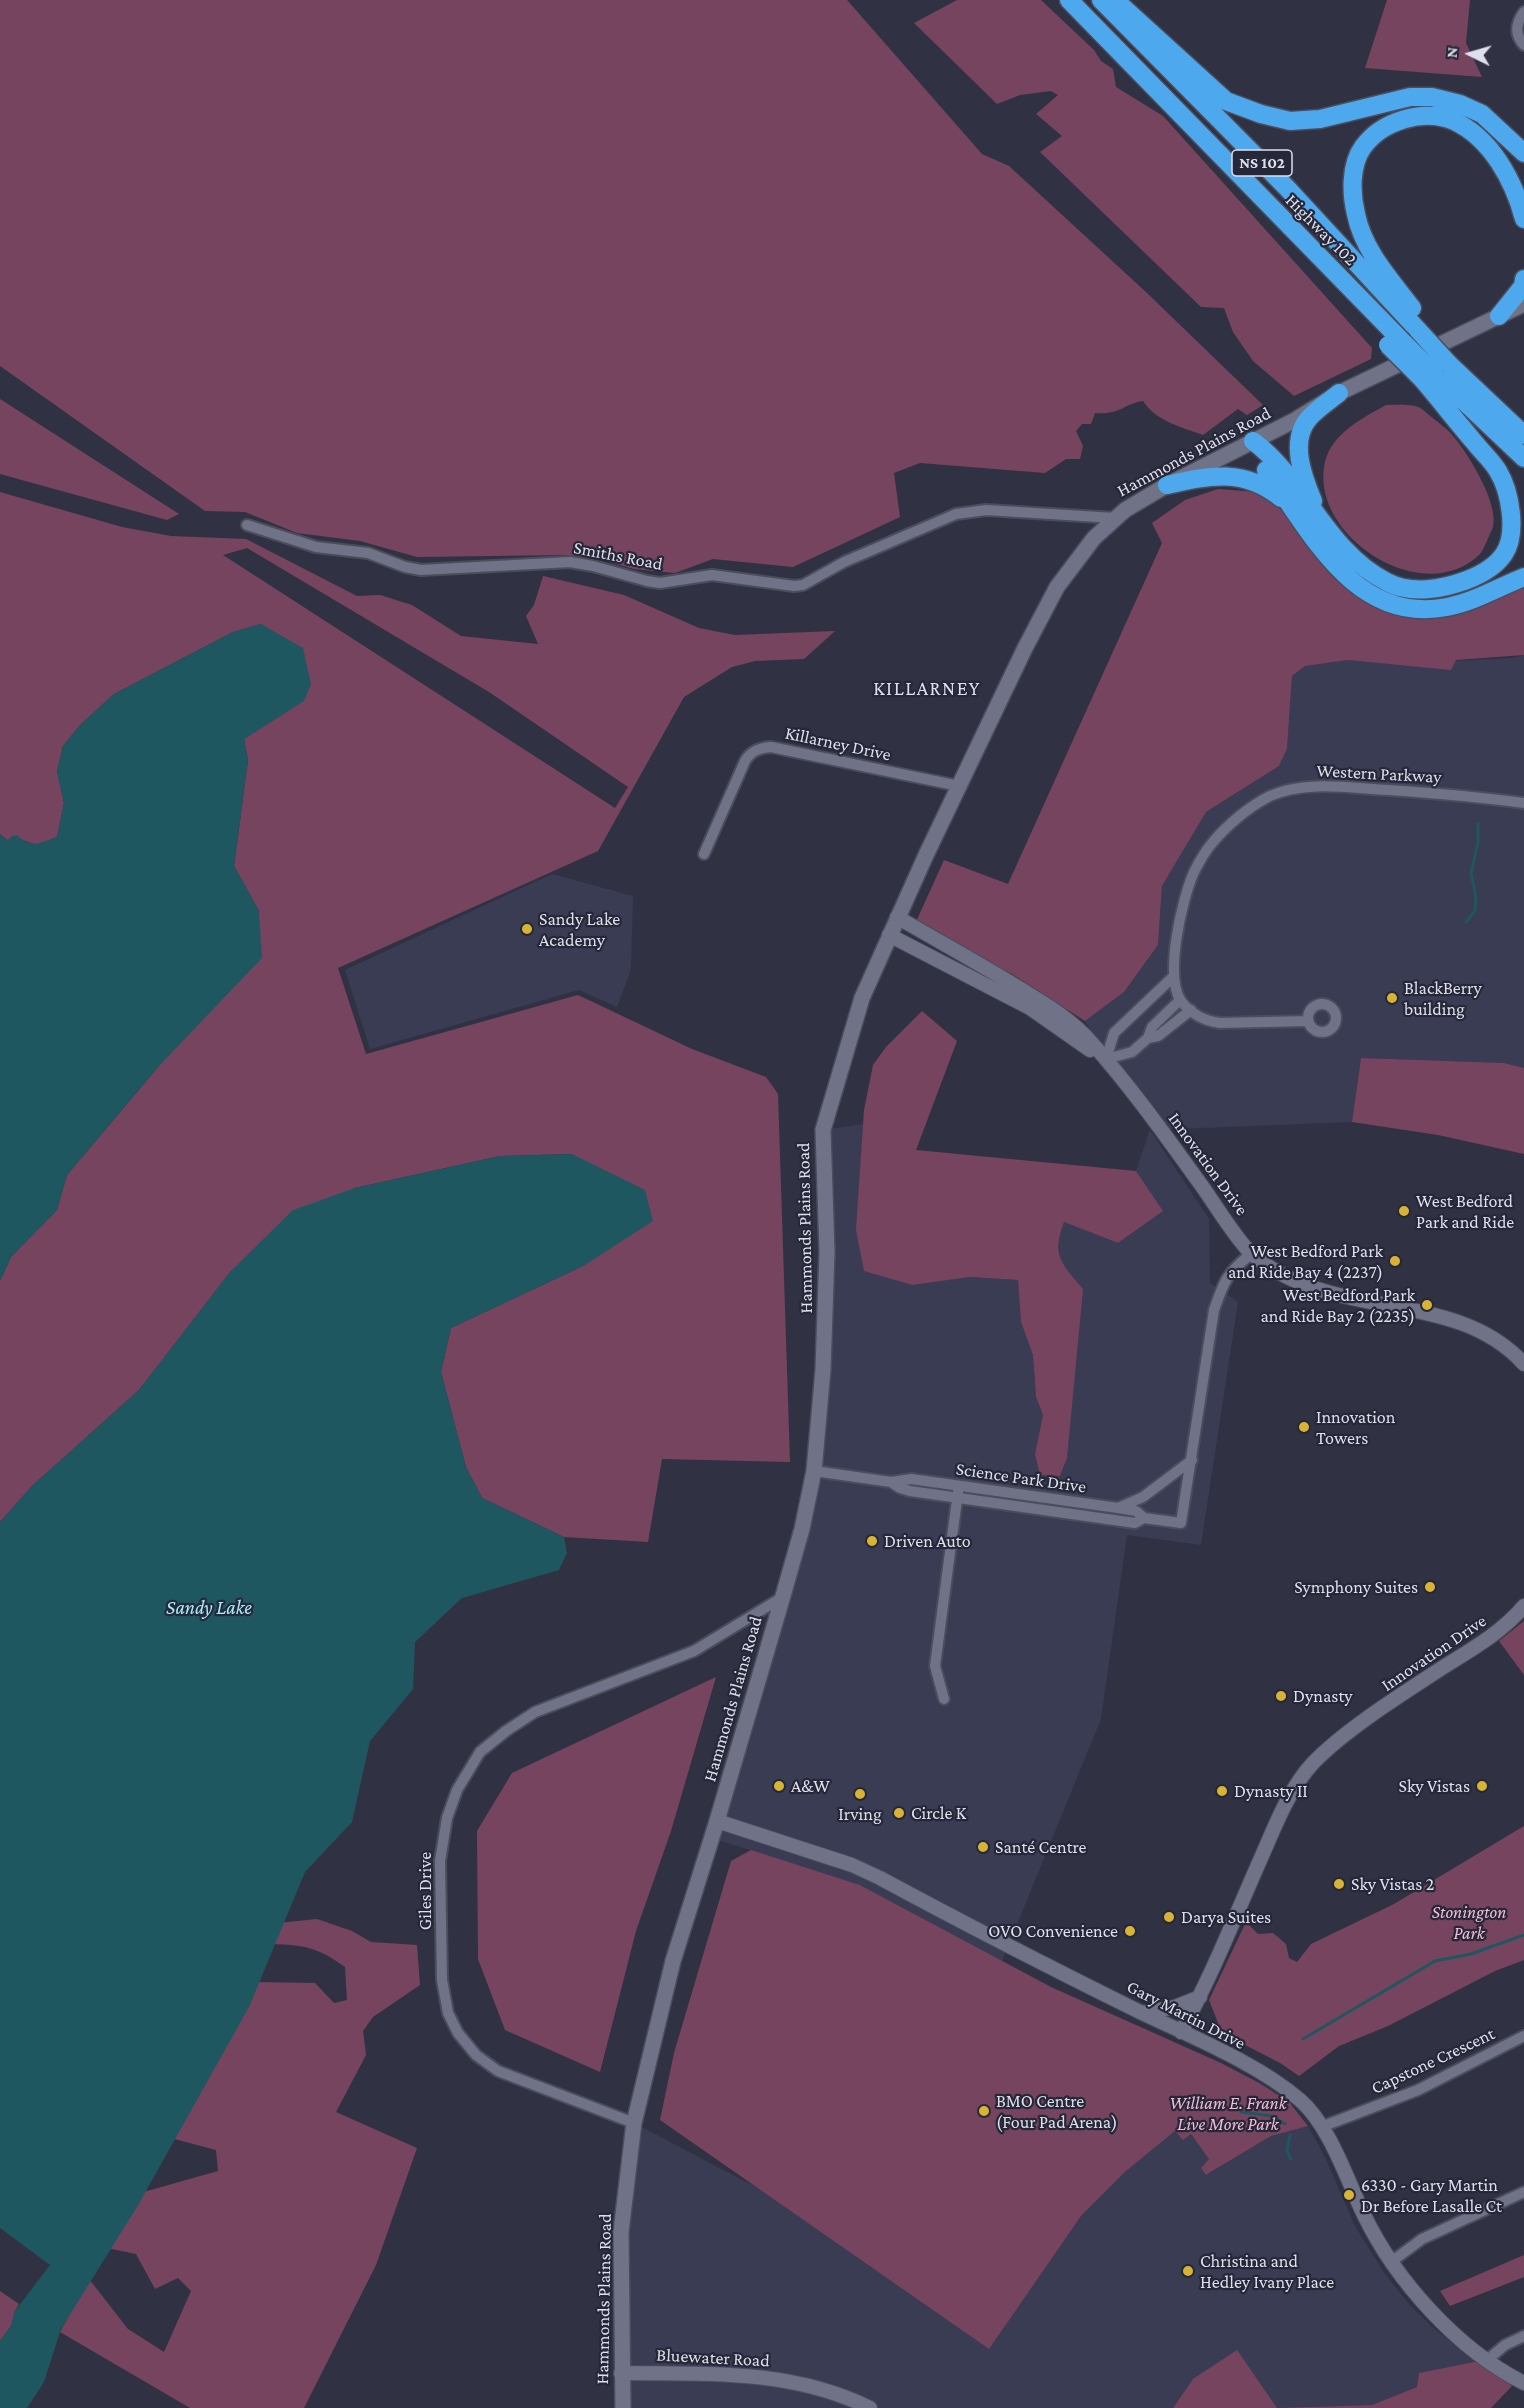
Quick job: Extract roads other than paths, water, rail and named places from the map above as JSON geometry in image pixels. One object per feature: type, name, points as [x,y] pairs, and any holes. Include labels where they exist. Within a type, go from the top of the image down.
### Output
[{"type":"highway","name":"Highway 102","points":[[1069,0],[1234,171],[1394,342],[1441,370],[1499,411],[1524,435]]},
{"type":"highway","name":"Highway 102","points":[[1101,0],[1422,328],[1441,370],[1524,458]]},
{"type":"highway","points":[[1115,0],[1226,101],[1261,114],[1290,121],[1320,119],[1410,97],[1432,98],[1460,104],[1482,114],[1524,153]]},
{"type":"highway","points":[[1422,328],[1373,257],[1356,216],[1352,180],[1362,148],[1384,127],[1407,118],[1431,117],[1452,120],[1468,129],[1486,145],[1519,199],[1524,219]]},
{"type":"highway","points":[[1499,316],[1522,286],[1524,279]]},
{"type":"highway","points":[[1253,441],[1269,453],[1326,530],[1360,565],[1389,584],[1421,590],[1450,586],[1481,574],[1504,554],[1511,529],[1511,498],[1441,370]]},
{"type":"highway","points":[[1326,530],[1303,477],[1299,458],[1300,439],[1308,419],[1339,393]]},
{"type":"highway","points":[[1253,441],[1259,459],[1323,552],[1341,572],[1371,595],[1393,604],[1422,609],[1452,606],[1524,577]]},
{"type":"highway","points":[[1167,485],[1214,475],[1251,480],[1270,489],[1293,508]]},
{"type":"main road","name":"Hammonds Plains Road","points":[[622,2408],[621,2232],[634,2123],[673,1961],[717,1821],[802,1529],[814,1471],[823,1370],[827,1252],[823,1130],[862,998],[889,935],[958,786],[1057,587],[1094,538],[1115,518],[1167,485],[1295,420],[1339,393],[1524,304]]},
{"type":"street","points":[[1524,12],[1516,30],[1524,45]]},
{"type":"street","name":"Smiths Road","points":[[247,525],[316,547],[368,553],[405,567],[421,570],[570,562],[660,583],[712,575],[794,586],[802,585],[844,562],[956,514],[986,510],[1115,518]]},
{"type":"street","name":"Killarney Drive","points":[[704,854],[745,761],[750,754],[763,748],[771,747],[958,786]]},
{"type":"street","name":"Western Parkway","points":[[1180,1000],[1173,977],[1183,906],[1194,872],[1214,841],[1241,815],[1271,796],[1302,787],[1334,787],[1446,794],[1524,803]]},
{"type":"street","name":"Innovation Drive","points":[[897,918],[1044,1003],[1074,1025],[1106,1059],[1137,1098],[1251,1254],[1284,1276],[1308,1288],[1377,1305],[1437,1315],[1468,1326],[1495,1338],[1524,1363]]},
{"type":"street","name":"Innovation Drive","points":[[889,935],[1030,1008],[1106,1059]]},
{"type":"street","points":[[1106,1059],[1114,1033],[1173,977]]},
{"type":"street","points":[[1106,1059],[1132,1052],[1148,1038],[1152,1027],[1180,1000],[1206,1021],[1220,1023],[1308,1021]]},
{"type":"street","points":[[1148,1038],[1158,1036],[1191,1010]]},
{"type":"street","points":[[1118,1508],[1143,1497],[1192,1460],[1214,1310],[1232,1269],[1251,1254]]},
{"type":"street","name":"Science Park Drive","points":[[814,1471],[891,1482],[911,1479],[1118,1508],[1136,1511],[1144,1518],[1181,1523],[1192,1460]]},
{"type":"street","name":"Science Park Drive","points":[[891,1482],[910,1491],[958,1498],[1134,1523],[1144,1518]]},
{"type":"street","points":[[944,1699],[934,1666],[959,1486]]},
{"type":"street","name":"Giles Drive","points":[[634,2123],[498,2071],[476,2055],[458,2033],[448,2013],[442,1980],[440,1861],[447,1818],[457,1791],[480,1752],[535,1712],[694,1651],[783,1596]]},
{"type":"street","name":"Innovation Drive","points":[[1181,2032],[1200,1997],[1277,1823],[1297,1784],[1312,1765],[1340,1739],[1430,1676],[1500,1631],[1524,1606]]},
{"type":"street","name":"Gary Martin Drive","points":[[717,1821],[852,1865],[1272,2079],[1302,2102],[1322,2127],[1365,2218],[1391,2262],[1431,2310],[1460,2340],[1486,2361],[1524,2383]]},
{"type":"street","points":[[1142,2013],[1175,2007],[1200,1997]]},
{"type":"street","name":"Capstone Crescent","points":[[1322,2127],[1418,2090],[1524,2036]]},
{"type":"street","points":[[1391,2262],[1422,2239],[1524,2192]]},
{"type":"street","points":[[1486,2361],[1505,2345],[1524,2336]]},
{"type":"street","name":"Bluewater Road","points":[[621,2373],[752,2375],[801,2384],[870,2408]]},
{"type":"water","points":[[261,624],[303,648],[311,684],[304,701],[244,739],[248,760],[234,866],[259,911],[262,958],[159,1066],[67,1175],[57,1210],[11,1257],[0,1281],[0,834],[7,841],[17,835],[31,843],[41,843],[57,837],[64,803],[57,771],[63,746],[80,725],[114,694],[233,632]]},
{"type":"water","name":"Sandy Lake","points":[[572,1154],[645,1190],[653,1221],[585,1265],[451,1328],[441,1372],[466,1467],[482,1498],[564,1537],[567,1553],[559,1570],[462,1598],[415,1642],[413,1689],[370,1741],[352,1822],[305,1872],[249,2007],[137,2207],[61,2329],[44,2382],[27,2408],[0,2408],[0,2341],[11,2326],[15,2311],[50,2265],[0,2228],[0,1522],[32,1486],[139,1390],[231,1271],[293,1210],[355,1188],[500,1156]]},
{"type":"waterway","points":[[1466,922],[1475,911],[1476,898],[1471,873],[1478,842],[1478,824]]},
{"type":"waterway","points":[[1303,2039],[1435,1961],[1471,1954],[1524,1935]]},
{"type":"waterway","points":[[1241,2112],[1272,2116],[1285,2124]]},
{"type":"waterway","points":[[1290,2135],[1287,2151],[1291,2159]]},
{"type":"place","name":"Sandy Lake Academy","points":[[527,929]]},
{"type":"place","name":"BlackBerry building","points":[[1392,998]]},
{"type":"place","name":"West Bedford Park and Ride","points":[[1404,1211]]},
{"type":"place","name":"West Bedford Park and Ride Bay 4 (2237)","points":[[1395,1261]]},
{"type":"place","name":"West Bedford Park and Ride Bay 2 (2235)","points":[[1427,1305]]},
{"type":"place","name":"Innovation Towers","points":[[1304,1427]]},
{"type":"place","name":"Driven Auto","points":[[872,1541]]},
{"type":"place","name":"Symphony Suites","points":[[1430,1587]]},
{"type":"place","name":"Dynasty","points":[[1281,1696]]},
{"type":"place","name":"A&W","points":[[779,1786]]},
{"type":"place","name":"Sky Vistas","points":[[1482,1786]]},
{"type":"place","name":"Dynasty II","points":[[1222,1791]]},
{"type":"place","name":"Irving","points":[[860,1794]]},
{"type":"place","name":"Circle K","points":[[899,1813]]},
{"type":"place","name":"Santé Centre","points":[[983,1847]]},
{"type":"place","name":"Sky Vistas 2","points":[[1339,1884]]},
{"type":"place","name":"Darya Suites","points":[[1169,1917]]},
{"type":"place","name":"OVO Convenience","points":[[1130,1931]]},
{"type":"place","name":"BMO Centre (Four Pad Arena)","points":[[984,2111]]},
{"type":"place","name":"6330 - Gary Martin Dr Before Lasalle Ct","points":[[1349,2195]]},
{"type":"place","name":"Christina and Hedley Ivany Place","points":[[1188,2271]]},
{"type":"district","name":"KILLARNEY","points":[[927,689]]},
{"type":"park label","name":"Stonington Park","points":[[1469,1922]]},
{"type":"park label","name":"William E. Frank Live More Park","points":[[1228,2113]]}]
